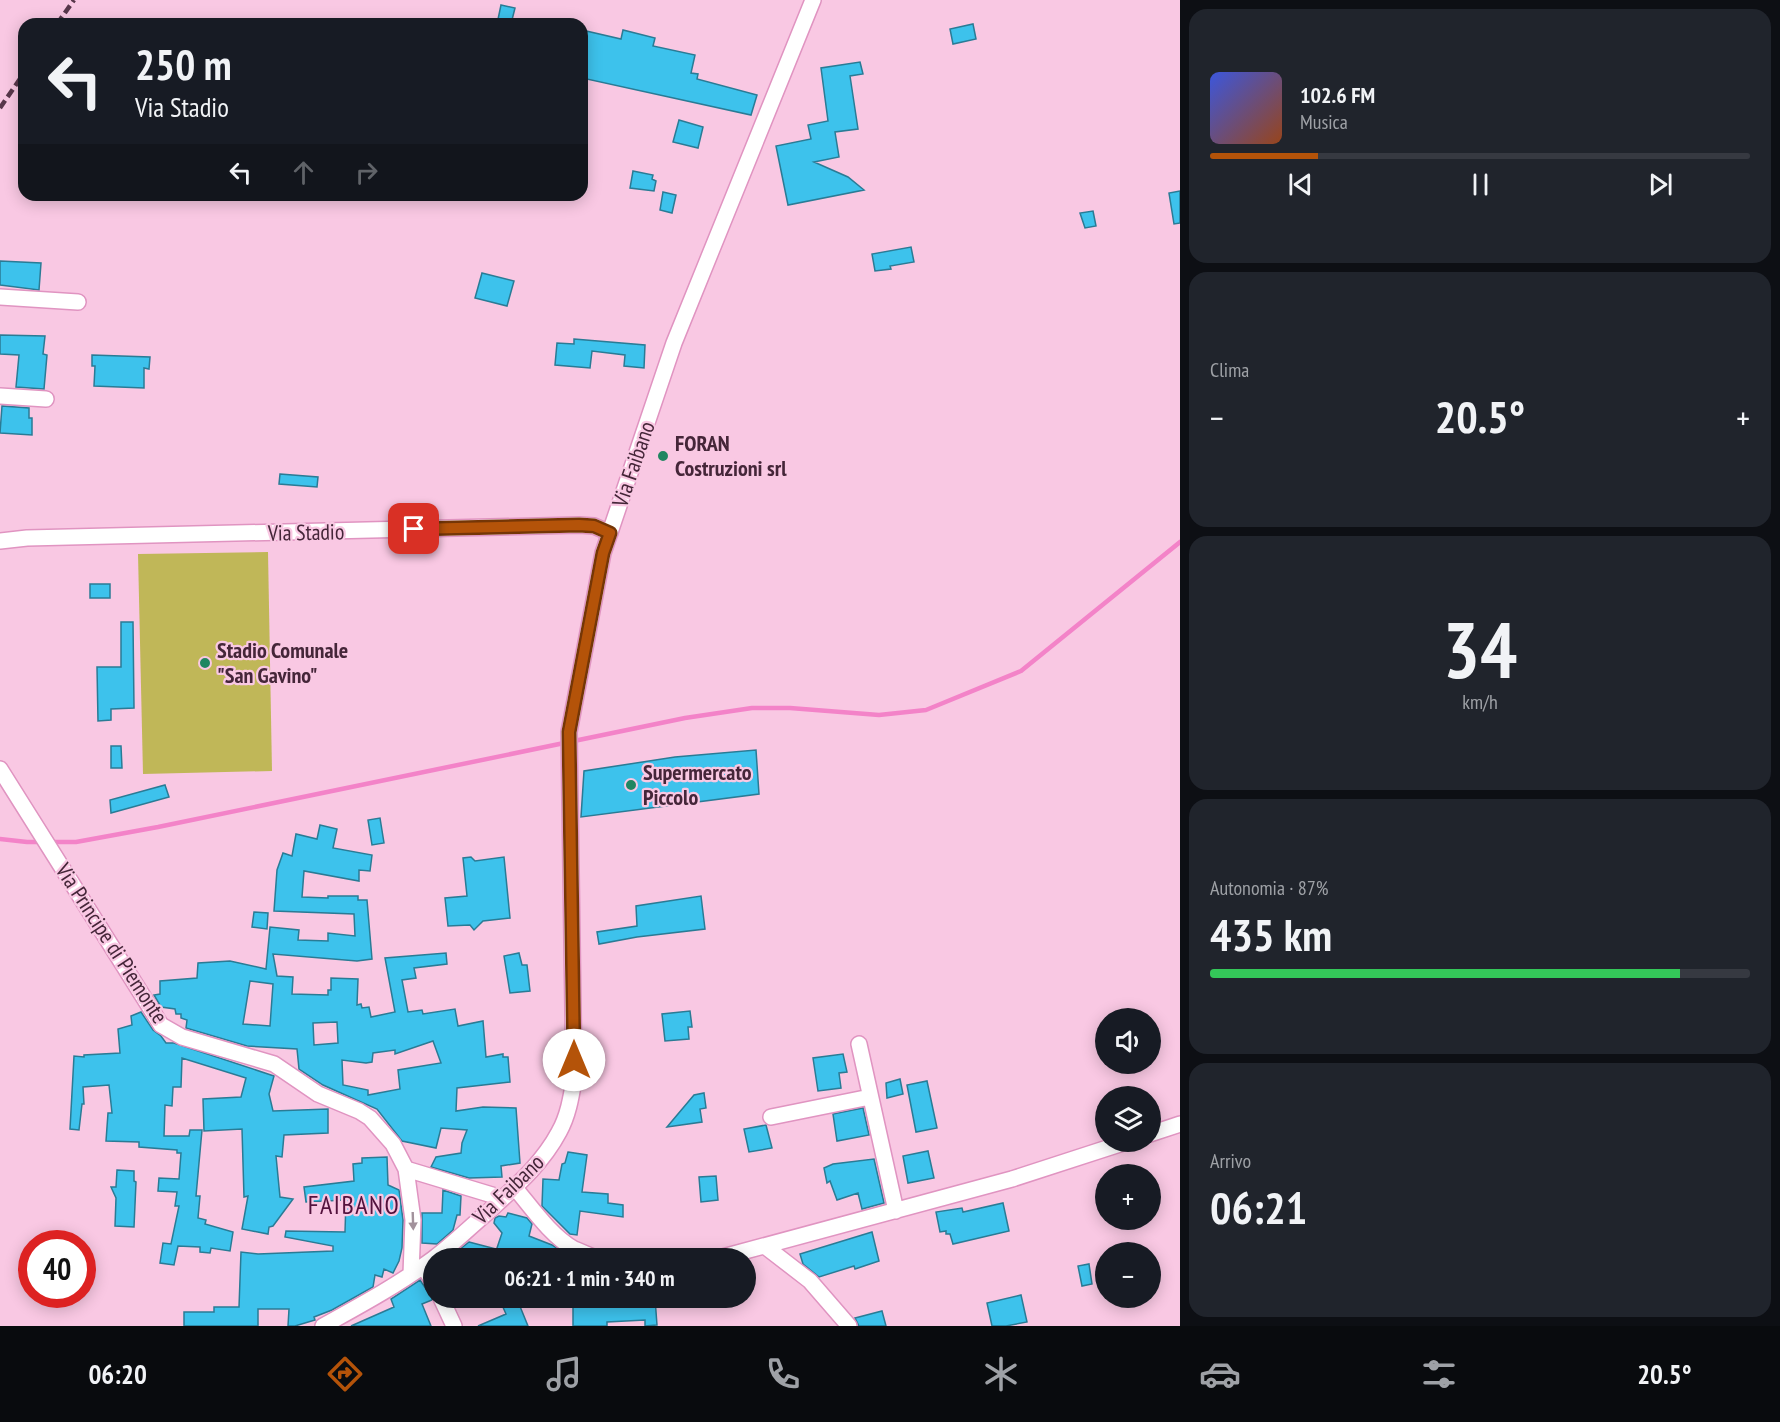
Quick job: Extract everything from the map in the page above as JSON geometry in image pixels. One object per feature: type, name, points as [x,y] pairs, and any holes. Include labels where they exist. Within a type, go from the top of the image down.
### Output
[{"type":"street","name":"Via Faibano","points":[[323,1326],[384,1293],[417,1270],[515,1188],[544,1158],[569,1110],[574,1080],[569,732],[603,553],[674,343],[813,0]]},
{"type":"street","points":[[0,297],[78,302]]},
{"type":"street","points":[[0,396],[46,399]]},
{"type":"street","name":"Via Stadio","points":[[0,541],[27,538],[579,525],[594,526],[610,533]]},
{"type":"street","name":"Via Principe di Piemonte","points":[[0,769],[160,1025],[182,1037],[274,1064],[318,1094],[359,1110],[393,1144],[406,1169],[417,1270]]},
{"type":"street","points":[[859,1044],[896,1211]]},
{"type":"street","points":[[771,1117],[870,1097]]},
{"type":"street","points":[[1161,1130],[1180,1124]]},
{"type":"street","points":[[756,1249],[1012,1179],[1095,1152]]},
{"type":"street","points":[[406,1169],[502,1198]]},
{"type":"street","points":[[515,1188],[543,1222],[572,1248]]},
{"type":"street","points":[[766,1247],[810,1281],[849,1326]]},
{"type":"street","points":[[417,1270],[423,1275]]},
{"type":"street","points":[[446,1308],[454,1326]]},
{"type":"shaded area","name":"Stadio Comunale \"San Gavino\"","points":[[268,552],[272,771],[143,774],[138,554]]},
{"type":"building","points":[[501,5],[515,8],[512,18],[498,18]]},
{"type":"building","points":[[973,24],[976,39],[953,44],[950,29]]},
{"type":"building","points":[[623,30],[655,38],[653,46],[695,55],[691,73],[698,74],[697,79],[757,95],[751,115],[588,79],[588,31],[621,39]]},
{"type":"building","points":[[860,62],[863,74],[850,76],[858,129],[835,132],[839,157],[814,162],[848,177],[864,190],[788,205],[776,146],[811,139],[808,125],[828,121],[821,68]]},
{"type":"building","points":[[679,120],[703,127],[698,148],[673,142]]},
{"type":"building","points":[[633,171],[653,175],[652,179],[656,181],[654,191],[630,188]]},
{"type":"building","points":[[1180,191],[1180,223],[1174,224],[1169,193]]},
{"type":"building","points":[[663,192],[676,195],[672,213],[660,210]]},
{"type":"building","points":[[1093,211],[1096,226],[1085,228],[1080,213]]},
{"type":"building","points":[[911,247],[914,262],[875,271],[872,254]]},
{"type":"building","points":[[0,261],[41,263],[39,290],[0,285]]},
{"type":"building","points":[[482,273],[514,281],[507,306],[475,298]]},
{"type":"building","points":[[0,335],[45,336],[43,354],[47,355],[44,389],[16,387],[19,355],[0,354]]},
{"type":"building","points":[[574,339],[645,345],[644,368],[624,366],[625,355],[592,351],[590,368],[555,365],[557,343],[574,344]]},
{"type":"building","points":[[92,355],[150,357],[149,369],[144,368],[144,388],[94,386],[95,366],[92,366]]},
{"type":"building","points":[[2,406],[29,408],[29,418],[32,418],[32,435],[0,433]]},
{"type":"building","points":[[280,474],[318,477],[317,487],[279,484]]},
{"type":"building","points":[[90,584],[110,584],[110,598],[90,598]]},
{"type":"building","points":[[121,622],[133,622],[134,708],[111,709],[111,720],[98,721],[97,667],[121,667]]},
{"type":"building","points":[[111,746],[121,746],[122,768],[111,768]]},
{"type":"building","points":[[756,750],[759,794],[581,817],[584,771],[675,757]]},
{"type":"building","points":[[165,785],[169,797],[111,813],[110,800]]},
{"type":"building","points":[[380,818],[384,843],[372,845],[368,820]]},
{"type":"building","points":[[320,825],[337,829],[333,848],[372,855],[370,871],[359,870],[359,881],[304,871],[302,897],[358,896],[358,900],[367,900],[372,959],[357,961],[273,954],[277,976],[293,977],[292,994],[328,995],[328,990],[331,990],[331,978],[358,979],[357,1005],[361,1004],[362,1008],[369,1007],[371,1017],[395,1012],[385,958],[446,953],[447,964],[414,968],[416,978],[402,980],[408,1012],[422,1010],[423,1014],[455,1009],[458,1026],[483,1021],[486,1057],[503,1054],[503,1057],[508,1057],[510,1082],[457,1088],[456,1111],[483,1107],[516,1108],[520,1163],[501,1166],[502,1177],[469,1178],[431,1167],[436,1157],[461,1153],[467,1130],[441,1128],[436,1148],[402,1141],[377,1109],[323,1085],[299,1069],[297,1049],[247,1046],[186,1028],[187,1020],[181,1018],[181,1014],[176,1014],[175,1009],[161,1007],[154,995],[160,994],[160,981],[197,978],[198,963],[230,961],[266,969],[270,927],[299,930],[298,940],[328,941],[328,933],[355,936],[354,914],[274,911],[277,870],[283,853],[292,856],[296,834],[317,839]],"holes":[[[250,981],[273,984],[270,1026],[243,1024]],[[337,1022],[338,1043],[314,1045],[313,1023]],[[433,1041],[441,1063],[398,1070],[400,1089],[368,1095],[368,1090],[343,1085],[342,1060],[366,1063],[372,1062],[373,1053],[395,1050],[395,1054]]]},
{"type":"building","points":[[471,857],[475,861],[504,857],[510,918],[483,921],[474,930],[470,925],[448,926],[445,898],[467,896],[463,858]]},
{"type":"building","points":[[701,896],[705,929],[599,944],[597,932],[637,926],[636,906]]},
{"type":"building","points":[[254,912],[268,913],[267,929],[252,927]]},
{"type":"building","points":[[519,953],[522,965],[527,965],[530,991],[510,993],[504,956]]},
{"type":"building","points":[[690,1011],[692,1027],[688,1027],[689,1039],[665,1041],[662,1014]]},
{"type":"building","points":[[141,1012],[153,1030],[166,1043],[174,1043],[274,1076],[269,1094],[273,1111],[328,1109],[328,1133],[284,1135],[282,1157],[276,1156],[280,1197],[293,1199],[273,1226],[269,1227],[268,1234],[242,1229],[248,1196],[244,1197],[242,1129],[204,1131],[203,1099],[241,1097],[246,1078],[182,1058],[181,1087],[173,1087],[172,1106],[165,1105],[164,1136],[189,1136],[190,1130],[202,1130],[196,1196],[200,1196],[198,1218],[206,1220],[205,1224],[233,1232],[230,1251],[211,1248],[210,1253],[200,1252],[200,1247],[178,1246],[174,1265],[160,1263],[163,1243],[171,1244],[179,1206],[175,1206],[177,1192],[158,1191],[159,1178],[179,1179],[181,1153],[177,1153],[177,1150],[139,1147],[139,1142],[106,1141],[108,1113],[112,1113],[109,1085],[83,1087],[84,1104],[82,1104],[79,1130],[70,1129],[74,1056],[120,1053],[118,1029],[132,1025],[131,1016]]},
{"type":"building","points":[[843,1054],[847,1072],[839,1073],[841,1088],[818,1091],[813,1058]]},
{"type":"building","points":[[900,1079],[903,1094],[887,1098],[886,1083]]},
{"type":"building","points":[[927,1081],[937,1128],[916,1132],[907,1085]]},
{"type":"building","points":[[704,1093],[706,1108],[700,1109],[702,1122],[667,1127],[694,1095]]},
{"type":"building","points":[[863,1108],[869,1135],[837,1141],[833,1114]]},
{"type":"building","points":[[766,1125],[772,1148],[749,1152],[744,1129]]},
{"type":"building","points":[[928,1151],[934,1178],[908,1183],[903,1156]]},
{"type":"building","points":[[568,1152],[587,1155],[582,1192],[608,1194],[608,1203],[623,1205],[623,1217],[580,1211],[577,1235],[570,1234],[542,1206],[543,1179],[559,1180],[562,1164],[565,1163]]},
{"type":"building","points":[[387,1157],[388,1185],[399,1190],[403,1220],[402,1248],[393,1273],[384,1269],[382,1277],[375,1275],[373,1287],[332,1310],[314,1317],[315,1320],[295,1326],[288,1326],[289,1309],[258,1309],[258,1326],[184,1326],[184,1312],[214,1312],[214,1307],[239,1307],[241,1252],[258,1254],[333,1251],[333,1246],[285,1237],[286,1231],[345,1232],[346,1200],[306,1202],[304,1187],[354,1181],[353,1164],[362,1163],[362,1158]]},
{"type":"building","points":[[874,1159],[884,1203],[862,1209],[858,1193],[837,1200],[830,1181],[827,1183],[824,1168],[833,1164]]},
{"type":"building","points":[[117,1170],[134,1171],[136,1182],[134,1227],[115,1226],[116,1198],[111,1187],[116,1187]]},
{"type":"building","points":[[716,1176],[718,1200],[701,1202],[699,1177]]},
{"type":"building","points":[[443,1190],[461,1196],[460,1215],[457,1215],[453,1230],[437,1244],[422,1243],[422,1213],[442,1213]]},
{"type":"building","points":[[1003,1203],[1009,1231],[953,1244],[950,1234],[946,1234],[946,1231],[940,1232],[936,1212],[962,1208],[963,1212]]},
{"type":"building","points":[[508,1213],[527,1218],[532,1224],[529,1236],[556,1248],[497,1248],[502,1233],[494,1223],[495,1218],[506,1217]]},
{"type":"building","points":[[872,1232],[879,1261],[819,1277],[803,1264],[800,1254]]},
{"type":"building","points":[[469,1242],[492,1248],[462,1248]]},
{"type":"building","points":[[1089,1264],[1092,1284],[1082,1286],[1078,1266]]},
{"type":"building","points":[[420,1280],[423,1284],[422,1304],[431,1326],[351,1326],[394,1307],[391,1299]]},
{"type":"building","points":[[1021,1295],[1027,1322],[992,1326],[987,1303]]},
{"type":"building","points":[[503,1308],[521,1308],[528,1326],[478,1326],[506,1314]]},
{"type":"building","points":[[573,1308],[656,1308],[657,1325],[645,1326],[645,1320],[607,1322],[607,1326],[573,1326]]},
{"type":"building","points":[[882,1311],[886,1326],[859,1326],[855,1318]]},
{"type":"waterway","points":[[50,842],[76,842],[158,827],[685,718],[752,708],[790,708],[879,715],[926,710],[1021,671],[1180,542]]},
{"type":"waterway","points":[[0,839],[42,842]]},
{"type":"railway","points":[[61,18],[74,0]]},
{"type":"railway","points":[[0,108],[18,82]]},
{"type":"place","name":"FORAN Costruzioni srl","points":[[663,456]]},
{"type":"place","name":"Stadio Comunale \"San Gavino\"","points":[[205,663]]},
{"type":"place","name":"Supermercato Piccolo","points":[[631,785]]},
{"type":"district","name":"FAIBANO","points":[[354,1205]]},
{"type":"route","points":[[414,529],[579,525],[594,526],[610,533],[603,553],[569,732],[574,1060]]}]
